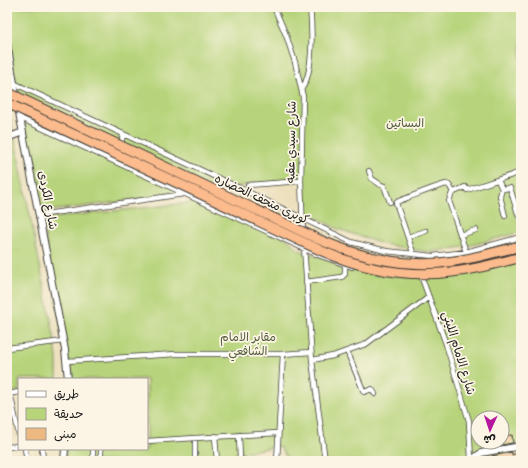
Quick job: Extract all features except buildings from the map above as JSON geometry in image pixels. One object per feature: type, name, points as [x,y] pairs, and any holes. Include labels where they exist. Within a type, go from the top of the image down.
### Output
[{"type":"highway","name":"كوبرى متحف الحضاره","points":[[7,92],[318,239],[353,252],[389,261],[427,264],[468,259],[521,246]]},
{"type":"highway","name":"كوبرى متحف الحضاره","points":[[7,103],[322,251],[356,264],[392,272],[429,274],[454,272],[521,258]]},
{"type":"street","name":"شارع سيدي عقبه","points":[[274,7],[286,35],[302,88],[304,106],[301,181],[306,282],[311,352],[325,461]]},
{"type":"street","points":[[302,88],[308,76],[311,52],[310,7]]},
{"type":"street","name":"شارع الكردى","points":[[7,43],[20,118],[64,341],[68,378]]},
{"type":"street","points":[[7,80],[248,192],[351,242],[374,248],[414,255],[433,256],[466,252],[521,237]]},
{"type":"street","points":[[20,118],[304,249],[345,265],[386,274],[445,276],[469,272],[521,258]]},
{"type":"street","points":[[7,138],[23,132]]},
{"type":"street","points":[[117,163],[125,136]]},
{"type":"street","points":[[123,165],[125,136]]},
{"type":"street","points":[[369,171],[372,179],[376,180],[379,185],[384,186],[388,202],[396,203],[399,200],[446,184],[450,186],[453,192]]},
{"type":"street","points":[[466,252],[449,201],[453,192],[465,187],[467,190],[521,172]]},
{"type":"street","points":[[498,180],[502,189],[500,194],[504,216]]},
{"type":"street","points":[[248,185],[301,181]]},
{"type":"street","points":[[502,189],[510,188],[521,222]]},
{"type":"street","points":[[39,214],[184,194]]},
{"type":"street","name":"شارع الامام الليثي","points":[[396,203],[446,344],[468,421],[470,460]]},
{"type":"street","points":[[460,235],[476,230]]},
{"type":"street","points":[[408,237],[426,231]]},
{"type":"street","points":[[306,282],[342,277],[345,274],[345,265]]},
{"type":"street","points":[[312,360],[333,356],[366,344],[429,297]]},
{"type":"street","points":[[7,348],[64,341]]},
{"type":"street","points":[[347,351],[364,392],[372,389],[374,394]]},
{"type":"street","points":[[67,361],[176,354],[283,354],[311,352]]},
{"type":"street","points":[[277,461],[283,354]]},
{"type":"street","points":[[18,392],[8,394],[18,427]]},
{"type":"street","points":[[148,441],[278,433]]},
{"type":"street","points":[[228,461],[242,460],[239,435]]},
{"type":"street","points":[[215,436],[217,461]]},
{"type":"street","points":[[184,461],[192,461],[195,459],[195,438]]},
{"type":"street","points":[[7,447],[18,446]]},
{"type":"street","points":[[470,460],[475,456],[487,452],[521,446]]},
{"type":"street","points":[[25,450],[27,461]]},
{"type":"street","points":[[42,450],[43,461]]},
{"type":"street","points":[[64,461],[65,450]]},
{"type":"street","points":[[93,461],[94,450]]},
{"type":"street","points":[[101,450],[101,461]]},
{"type":"green space","name":"البساتين","points":[[7,7],[521,7],[521,232],[464,247],[429,252],[383,244],[338,229],[306,212],[303,178],[40,212],[7,32]]},
{"type":"green space","points":[[7,100],[54,336],[57,358],[57,378],[18,378],[18,391],[7,392]]},
{"type":"green space","name":"مقابر الامام الشافعي","points":[[206,201],[285,237],[299,250],[375,275],[414,277],[521,261],[521,444],[510,446],[510,410],[470,410],[470,450],[487,450],[481,451],[467,461],[289,461],[279,446],[202,460],[65,461],[66,450],[148,450],[148,378],[70,378],[42,219]]},
{"type":"green space","points":[[521,448],[521,461],[473,461],[481,455]]}]
